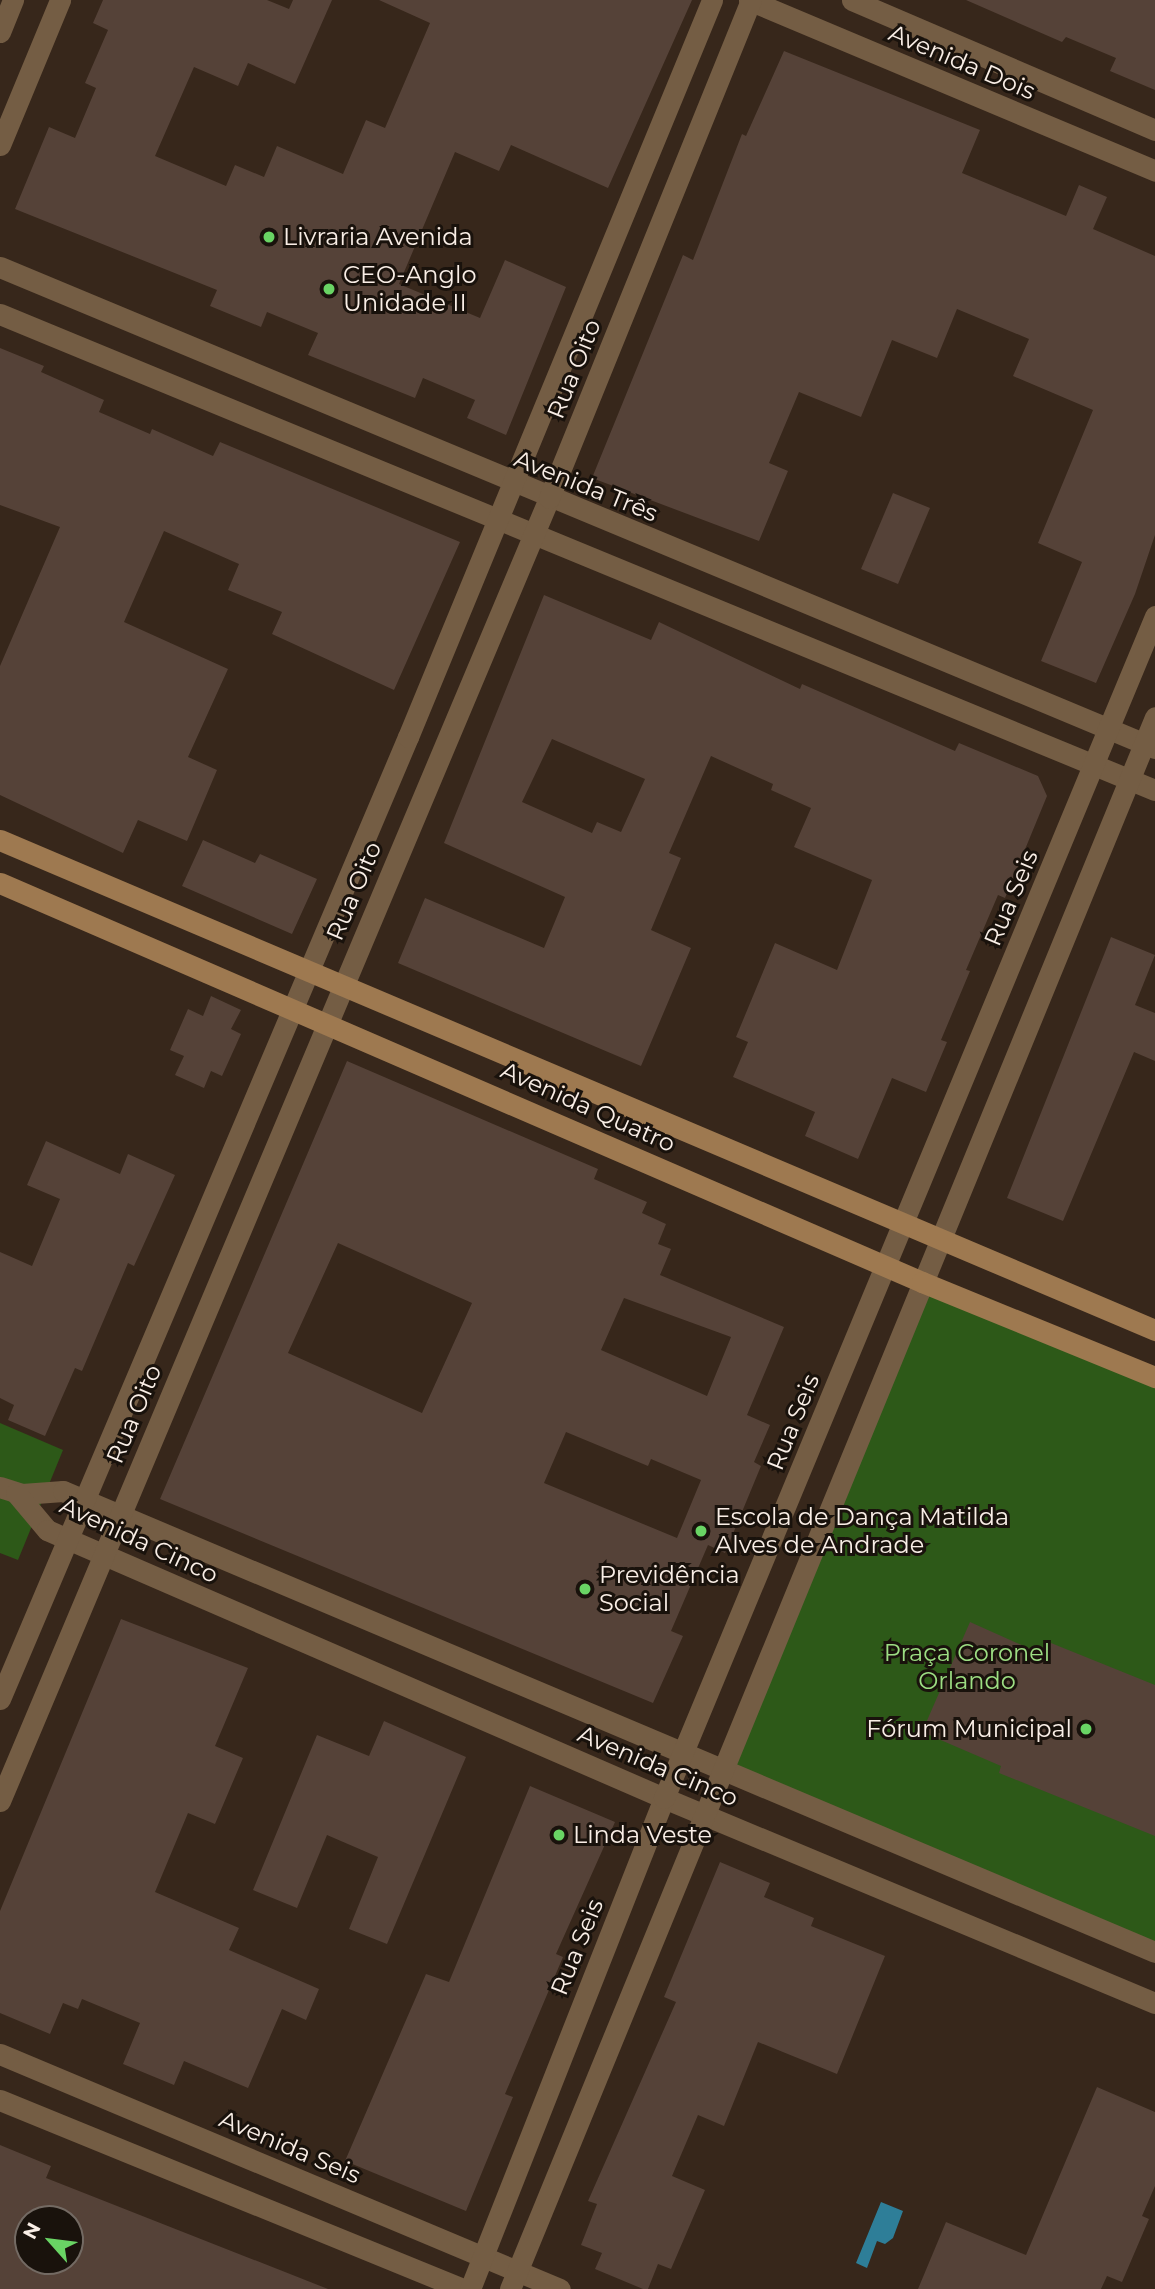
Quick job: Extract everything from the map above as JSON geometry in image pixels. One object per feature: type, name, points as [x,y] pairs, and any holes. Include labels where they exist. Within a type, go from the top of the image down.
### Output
[{"type":"street","points":[[0,32],[13,0]]},
{"type":"street","points":[[0,145],[60,0]]},
{"type":"street","name":"Rua Oito","points":[[0,1699],[308,974],[712,0]]},
{"type":"street","name":"Rua Oito","points":[[0,1801],[549,498],[750,0]]},
{"type":"street","name":"Avenida Dois","points":[[750,0],[1155,171]]},
{"type":"street","name":"Avenida Dois","points":[[852,0],[1155,130]]},
{"type":"street","name":"Avenida Três","points":[[0,267],[513,484],[1149,746]]},
{"type":"street","points":[[0,314],[499,517],[1155,790]]},
{"type":"street","name":"Rua Seis","points":[[470,2289],[664,1798],[1155,616]]},
{"type":"street","points":[[514,2280],[1130,779],[1149,746],[1155,717]]},
{"type":"street","name":"Avenida Quatro","points":[[0,840],[308,974],[1155,1330]]},
{"type":"street","name":"Avenida Quatro","points":[[0,883],[293,1007],[922,1282],[1155,1377]]},
{"type":"street","name":"Avenida Cinco","points":[[8,1490],[55,1489],[84,1500],[721,1772],[1155,1952]]},
{"type":"street","name":"Avenida Cinco","points":[[8,1490],[47,1530],[67,1539],[664,1798],[1155,2003]]},
{"type":"street","name":"Avenida Seis","points":[[0,2054],[482,2256],[514,2280],[560,2289]]},
{"type":"street","points":[[0,2101],[463,2289]]},
{"type":"green space","name":"Praça Coronel Orlando","points":[[922,1282],[1155,1378],[1155,1952],[721,1772]]},
{"type":"green space","points":[[0,1423],[63,1450],[18,1560],[0,1553]]},
{"type":"water","points":[[881,2202],[903,2211],[893,2238],[885,2244],[877,2241],[867,2268],[856,2263]]},
{"type":"building","points":[[103,0],[267,0],[289,9],[293,0],[332,0],[295,84],[248,63],[238,86],[194,67],[155,156],[226,186],[235,165],[264,177],[277,146],[343,174],[366,120],[385,128],[430,23],[379,0],[692,0],[608,188],[511,145],[499,171],[455,152],[399,284],[480,318],[505,260],[566,287],[506,435],[467,418],[475,400],[423,378],[415,398],[308,355],[318,333],[267,312],[261,327],[210,306],[217,290],[15,209],[49,127],[75,138],[96,88],[85,83],[108,30],[93,23]]},
{"type":"building","points":[[966,0],[1155,0],[1155,90],[1110,71],[1116,58],[1066,37],[1062,42]]},
{"type":"building","points":[[784,51],[980,130],[962,173],[1066,216],[1079,185],[1107,197],[1093,229],[1155,256],[1155,535],[1135,594],[1096,683],[1041,661],[1082,562],[1038,543],[1093,410],[1013,376],[1029,339],[957,309],[937,358],[892,340],[861,417],[799,392],[769,463],[788,471],[759,541],[592,478],[683,255],[693,260],[742,134],[746,136]]},
{"type":"building","points":[[0,348],[44,366],[41,372],[104,400],[99,412],[150,434],[152,429],[213,456],[220,442],[460,542],[394,690],[272,634],[282,612],[228,590],[239,564],[164,531],[124,622],[228,669],[188,757],[217,770],[187,841],[138,820],[123,853],[0,795],[0,666],[60,527],[0,505]]},
{"type":"building","points":[[893,493],[930,508],[898,584],[861,569]]},
{"type":"building","points":[[544,595],[651,640],[659,622],[800,689],[802,684],[955,751],[959,743],[1038,776],[1047,796],[1005,898],[998,895],[966,970],[970,971],[941,1040],[947,1042],[926,1092],[892,1078],[858,1159],[805,1136],[815,1112],[733,1077],[748,1042],[736,1037],[775,943],[837,970],[872,880],[794,847],[811,808],[771,790],[773,784],[711,756],[669,853],[681,858],[651,930],[691,948],[641,1066],[398,963],[425,898],[544,948],[565,897],[444,843]],"holes":[[[552,739],[645,779],[621,832],[597,822],[592,833],[522,802]]]},
{"type":"building","points":[[203,840],[255,863],[260,854],[317,879],[292,934],[182,886]]},
{"type":"building","points":[[1111,937],[1155,955],[1135,1005],[1155,1013],[1155,1061],[1134,1052],[1063,1221],[1007,1198]]},
{"type":"building","points":[[211,996],[241,1010],[231,1029],[241,1034],[222,1076],[211,1071],[204,1088],[175,1075],[184,1056],[170,1050],[188,1009],[203,1016]]},
{"type":"building","points":[[347,1061],[598,1169],[594,1179],[647,1202],[642,1213],[666,1224],[658,1244],[671,1249],[660,1275],[784,1327],[747,1415],[770,1425],[754,1462],[761,1466],[725,1553],[708,1545],[671,1631],[683,1636],[653,1703],[160,1499]],"holes":[[[338,1243],[472,1303],[422,1413],[288,1353]],[[624,1298],[731,1337],[707,1396],[601,1350]],[[566,1432],[648,1466],[651,1459],[701,1480],[677,1538],[544,1483]]]},
{"type":"building","points":[[46,1141],[120,1174],[128,1154],[175,1175],[134,1266],[128,1263],[82,1371],[75,1368],[45,1436],[8,1420],[14,1405],[0,1398],[0,1252],[32,1266],[60,1199],[27,1185]]},
{"type":"building","points":[[121,1619],[248,1668],[215,1746],[243,1758],[215,1824],[188,1813],[155,1892],[239,1928],[229,1950],[319,1989],[306,2020],[282,2009],[248,2088],[184,2061],[174,2085],[123,2064],[140,2023],[82,1999],[78,2009],[63,2003],[50,2034],[0,2013],[0,1911]]},
{"type":"building","name":"Fórum Municipal","points":[[970,1622],[1046,1656],[1051,1643],[1155,1685],[1155,1836],[999,1773],[1001,1766],[922,1732]]},
{"type":"building","points":[[384,1721],[466,1757],[387,1944],[349,1929],[378,1857],[327,1835],[297,1908],[253,1890],[317,1735],[369,1756]]},
{"type":"building","points":[[530,1786],[615,1822],[556,1954],[563,1957],[505,2094],[513,2097],[466,2211],[345,2161],[426,1974],[449,1982]]},
{"type":"building","points":[[720,1862],[770,1883],[764,1897],[814,1918],[811,1926],[885,1956],[837,2074],[758,2042],[724,2126],[698,2115],[672,2176],[705,2190],[671,2269],[658,2264],[648,2289],[643,2289],[595,2269],[602,2253],[581,2245],[597,2204],[588,2201],[676,2002],[664,1997]]},
{"type":"building","points":[[1097,2087],[1155,2112],[1155,2186],[1142,2216],[1149,2219],[1122,2282],[1107,2276],[1101,2289],[918,2289],[946,2222],[1026,2255]]},
{"type":"building","points":[[0,2145],[51,2166],[46,2178],[328,2289],[0,2289]]},
{"type":"place","name":"Livraria Avenida","points":[[269,237]]},
{"type":"place","name":"CEO-Anglo Unidade II","points":[[329,289]]},
{"type":"place","name":"Escola de Dança Matilda Alves de Andrade","points":[[701,1531]]},
{"type":"place","name":"Previdência Social","points":[[585,1589]]},
{"type":"place","name":"Fórum Municipal","points":[[1086,1729]]},
{"type":"place","name":"Linda Veste","points":[[559,1835]]}]
